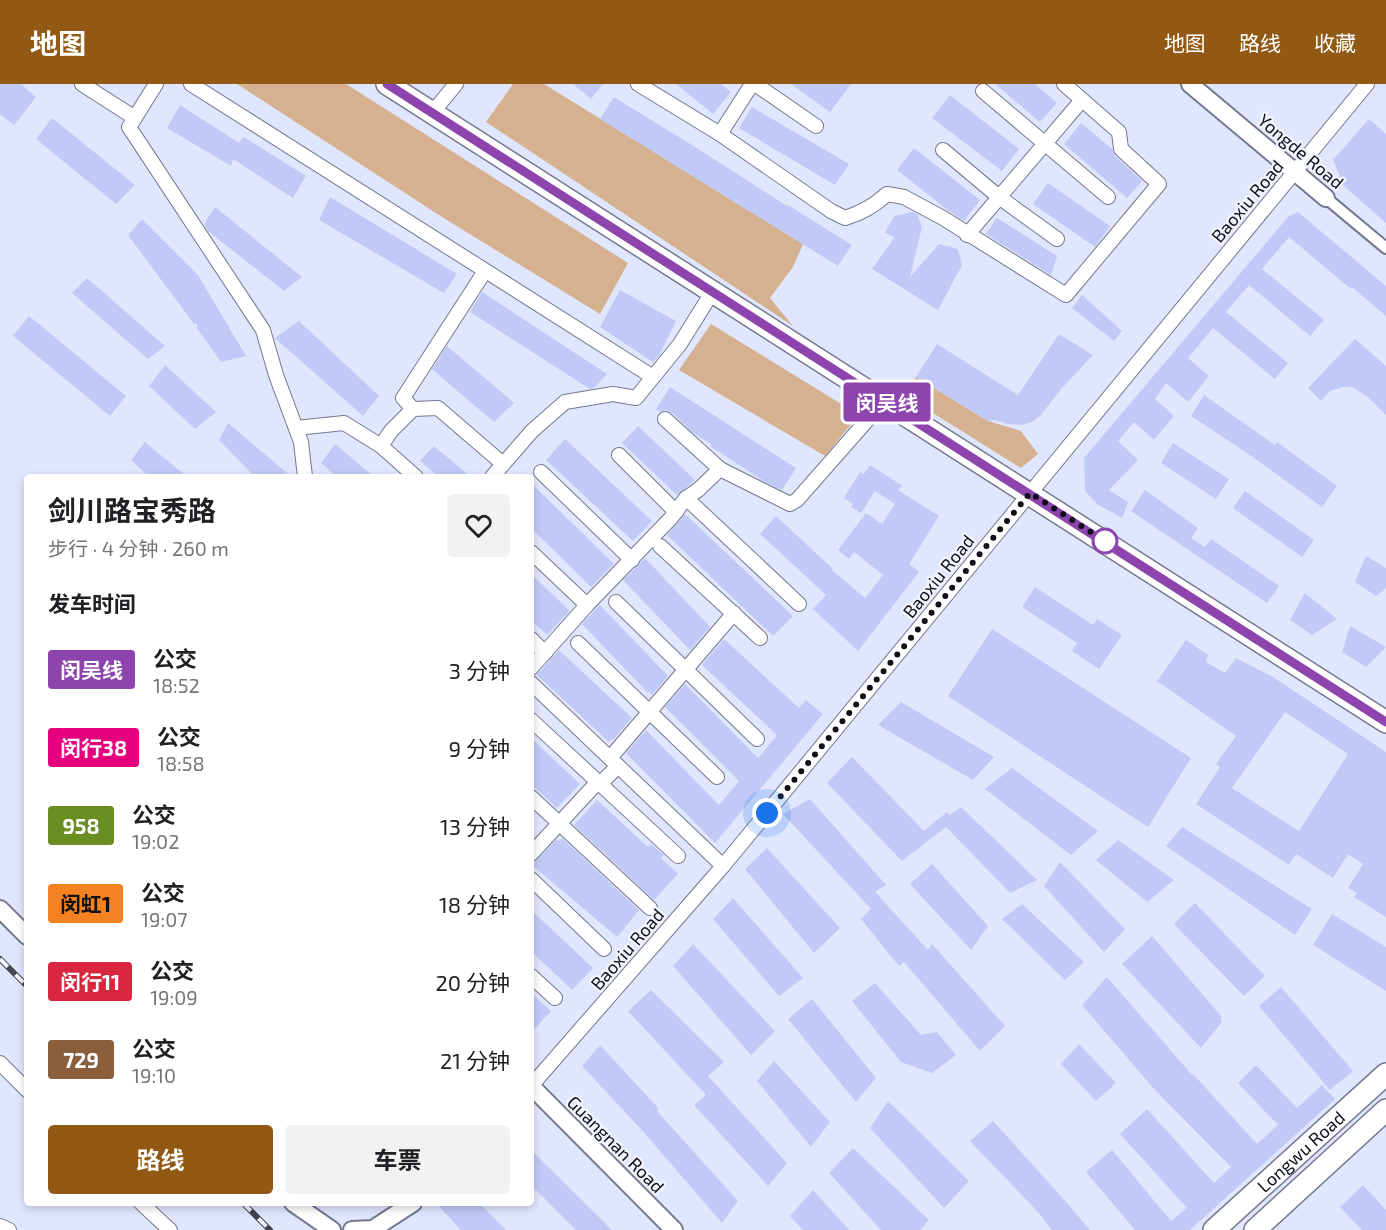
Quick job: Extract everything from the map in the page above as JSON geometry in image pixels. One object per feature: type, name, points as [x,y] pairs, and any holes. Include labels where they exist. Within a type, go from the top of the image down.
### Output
[{"type":"main road","points":[[387,84],[1386,722]]},
{"type":"main road","name":"Longwu Road","points":[[1214,1230],[1386,1074]]},
{"type":"main road","name":"Longwu Road","points":[[1255,1230],[1386,1110]]},
{"type":"street","points":[[82,84],[135,118]]},
{"type":"street","points":[[156,84],[129,126],[263,330],[276,375],[301,442],[305,474]]},
{"type":"street","points":[[191,84],[653,377]]},
{"type":"street","points":[[432,113],[456,84]]},
{"type":"street","points":[[638,84],[720,134],[831,211],[845,218],[861,214],[887,194],[904,197],[1066,295],[1160,184],[1121,149],[1119,132],[1064,84]]},
{"type":"street","points":[[720,134],[754,84],[816,126]]},
{"type":"street","name":"Yongde Road","points":[[1190,84],[1386,248]]},
{"type":"street","name":"Baoxiu Road","points":[[534,1083],[723,866],[1367,84]]},
{"type":"street","points":[[983,91],[1108,197]]},
{"type":"street","points":[[967,235],[1082,100]]},
{"type":"street","points":[[943,150],[999,197],[1057,239]]},
{"type":"street","points":[[413,409],[403,398],[485,271]]},
{"type":"street","points":[[495,474],[532,431],[565,402],[613,394],[636,398],[680,344],[713,291]]},
{"type":"street","points":[[665,419],[720,469],[790,504],[797,501],[885,400]]},
{"type":"street","points":[[381,446],[392,430],[413,409],[438,408],[503,464]]},
{"type":"street","points":[[296,428],[344,423],[381,446],[413,474]]},
{"type":"street","points":[[619,455],[676,512]]},
{"type":"street","points":[[534,665],[676,512],[686,498],[720,469]]},
{"type":"street","points":[[541,472],[632,560]]},
{"type":"street","points":[[686,498],[799,604]]},
{"type":"street","points":[[660,546],[760,638]]},
{"type":"street","points":[[534,555],[587,606]]},
{"type":"street","points":[[616,602],[757,739]]},
{"type":"street","points":[[534,851],[599,783],[650,712],[734,613]]},
{"type":"street","points":[[534,642],[545,653]]},
{"type":"street","points":[[578,643],[717,777]]},
{"type":"street","points":[[534,692],[614,762],[723,866]]},
{"type":"street","points":[[534,723],[678,856]]},
{"type":"street","points":[[534,800],[650,908]]},
{"type":"street","points":[[534,882],[604,949]]},
{"type":"street","points":[[0,909],[24,933]]},
{"type":"street","points":[[534,979],[555,998]]},
{"type":"street","points":[[0,1063],[24,1087]]},
{"type":"street","name":"Guangnan Road","points":[[534,1089],[674,1230]]},
{"type":"street","points":[[144,1206],[170,1230]]},
{"type":"street","points":[[297,1206],[332,1230]]},
{"type":"street","points":[[352,1230],[373,1229],[408,1206]]},
{"type":"street","points":[[0,1226],[9,1230]]},
{"type":"shaded area","points":[[237,84],[346,84],[628,263],[600,314],[442,217]]},
{"type":"shaded area","points":[[513,84],[544,84],[803,244],[793,267],[770,298],[793,326],[486,122]]},
{"type":"shaded area","points":[[711,324],[859,415],[825,456],[679,370]]},
{"type":"shaded area","points":[[916,377],[988,421],[1021,431],[1038,454],[1021,468],[904,395]]},
{"type":"building","points":[[0,84],[21,84],[36,97],[14,125],[0,114]]},
{"type":"building","points":[[573,84],[603,84],[591,99]]},
{"type":"building","points":[[676,84],[721,84],[731,92],[713,114]]},
{"type":"building","points":[[791,84],[851,84],[830,112]]},
{"type":"building","points":[[995,84],[1035,84],[1057,103],[1040,122]]},
{"type":"building","points":[[950,95],[1019,149],[1002,171],[932,118]]},
{"type":"building","points":[[614,97],[852,245],[838,266],[600,119]]},
{"type":"building","points":[[180,105],[239,143],[244,137],[306,176],[293,198],[233,159],[231,166],[167,128]]},
{"type":"building","points":[[752,107],[849,164],[835,185],[739,128]]},
{"type":"building","points":[[52,118],[135,185],[116,204],[36,139]]},
{"type":"building","points":[[1369,119],[1386,134],[1386,223],[1344,186],[1333,160]]},
{"type":"building","points":[[1081,123],[1112,149],[1115,156],[1142,181],[1127,198],[1064,144]]},
{"type":"building","points":[[914,148],[980,200],[964,221],[897,170]]},
{"type":"building","points":[[1048,183],[1110,226],[1095,247],[1033,204]]},
{"type":"building","points":[[330,197],[457,274],[444,293],[319,220]]},
{"type":"building","points":[[215,207],[302,277],[284,291],[208,231],[204,224]]},
{"type":"building","points":[[913,212],[917,214],[922,227],[910,277],[939,244],[958,249],[962,265],[938,310],[872,269],[895,237],[885,233],[894,216]]},
{"type":"building","points":[[1298,212],[1386,286],[1386,316],[1289,237],[1262,269],[1324,320],[1310,336],[1249,285],[1226,312],[1288,363],[1275,379],[1213,328],[1188,358],[1209,376],[1188,402],[1166,383],[1155,399],[1174,416],[1154,440],[1134,422],[1118,441],[1138,460],[1109,490],[1128,502],[1122,518],[1097,504],[1085,491],[1084,458],[1288,217]]},
{"type":"building","points":[[997,218],[1057,256],[1051,275],[986,234]]},
{"type":"building","points":[[142,219],[198,275],[246,356],[221,362],[196,327],[198,325],[194,324],[128,235]]},
{"type":"building","points":[[87,278],[165,346],[148,359],[72,293]]},
{"type":"building","points":[[620,290],[676,321],[659,356],[653,362],[600,327]]},
{"type":"building","points":[[482,292],[607,374],[594,388],[590,389],[470,312]]},
{"type":"building","points":[[1082,295],[1122,331],[1114,341],[1072,308]]},
{"type":"building","points":[[29,316],[126,396],[110,416],[13,336]]},
{"type":"building","points":[[299,321],[379,396],[363,416],[275,338]]},
{"type":"building","points":[[1059,334],[1093,355],[1040,416],[1032,422],[1022,425],[995,420],[988,421],[916,377],[937,344],[1018,395]]},
{"type":"building","points":[[1355,339],[1386,366],[1386,415],[1369,398],[1352,387],[1330,391],[1321,401],[1308,388]]},
{"type":"building","points":[[447,346],[514,403],[494,422],[432,369]]},
{"type":"building","points":[[165,365],[216,412],[195,429],[149,386]]},
{"type":"building","points":[[670,387],[796,468],[782,490],[765,482],[710,446],[711,444],[692,432],[671,412],[666,410],[660,412],[656,409]]},
{"type":"building","points":[[1204,395],[1275,445],[1277,442],[1337,486],[1322,507],[1191,416]]},
{"type":"building","points":[[228,423],[288,474],[252,474],[219,440]]},
{"type":"building","points":[[638,426],[695,480],[677,495],[622,443]]},
{"type":"building","points":[[565,439],[652,521],[633,541],[546,460]]},
{"type":"building","points":[[145,442],[183,474],[146,474],[131,460]]},
{"type":"building","points":[[1173,443],[1229,479],[1216,499],[1161,463]]},
{"type":"building","points":[[335,444],[370,474],[334,474],[321,463]]},
{"type":"building","points":[[434,446],[467,474],[435,474],[420,461]]},
{"type":"building","points":[[870,465],[903,486],[898,490],[939,516],[909,564],[919,572],[858,651],[813,609],[826,595],[760,534],[776,516],[865,598],[883,575],[854,552],[849,559],[838,550],[866,513],[882,524],[895,504],[875,491],[861,513],[851,507],[853,504],[844,498],[860,472],[864,474]]},
{"type":"building","points":[[534,486],[614,564],[591,587],[534,531]]},
{"type":"building","points":[[1145,490],[1198,528],[1191,538],[1205,547],[1211,539],[1279,586],[1267,603],[1131,511]]},
{"type":"building","points":[[1245,491],[1314,540],[1302,557],[1233,508]]},
{"type":"building","points":[[685,514],[793,616],[773,636],[667,535]]},
{"type":"building","points":[[1366,556],[1386,568],[1386,588],[1376,596],[1355,582]]},
{"type":"building","points":[[645,558],[710,627],[690,650],[623,580]]},
{"type":"building","points":[[534,577],[570,611],[547,635],[534,623]]},
{"type":"building","points":[[1035,587],[1093,625],[1097,619],[1122,635],[1099,669],[1072,651],[1077,643],[1022,607]]},
{"type":"building","points":[[1305,593],[1337,619],[1312,635],[1290,620]]},
{"type":"building","points":[[600,605],[668,676],[652,695],[582,624]]},
{"type":"building","points":[[1350,626],[1386,647],[1366,667],[1342,652]]},
{"type":"building","points":[[992,629],[1191,758],[1148,827],[948,696]]},
{"type":"building","points":[[724,639],[799,708],[806,700],[823,714],[715,843],[626,753],[646,730],[719,805],[739,781],[665,707],[685,684],[758,758],[777,735],[702,665]]},
{"type":"building","points":[[1186,640],[1208,655],[1206,662],[1225,673],[1236,658],[1273,677],[1386,752],[1386,917],[1354,897],[1357,893],[1348,888],[1363,864],[1348,854],[1333,878],[1296,854],[1289,865],[1196,804],[1220,767],[1216,764],[1236,736],[1157,681]],"holes":[[[1285,712],[1348,754],[1299,831],[1232,788]]]},
{"type":"building","points":[[559,650],[632,718],[613,740],[609,742],[537,675]]},
{"type":"building","points":[[901,702],[994,757],[973,780],[878,725]]},
{"type":"building","points":[[534,741],[580,784],[557,808],[534,787]]},
{"type":"building","points":[[852,757],[924,831],[947,812],[950,815],[961,807],[1037,880],[1010,893],[946,827],[902,861],[827,783]]},
{"type":"building","points":[[1012,768],[1098,831],[1071,855],[985,789]]},
{"type":"building","points":[[810,799],[886,885],[875,892],[928,950],[932,944],[1005,1026],[980,1051],[904,962],[899,966],[861,919],[871,909],[783,814]]},
{"type":"building","points":[[597,800],[648,847],[651,844],[664,855],[661,858],[678,874],[654,900],[574,825]]},
{"type":"building","points":[[1182,827],[1312,909],[1295,935],[1166,846]]},
{"type":"building","points":[[562,838],[639,910],[617,937],[534,867],[534,863],[557,839],[559,841]]},
{"type":"building","points":[[1118,840],[1174,880],[1147,902],[1096,860]]},
{"type":"building","points":[[767,848],[840,928],[814,953],[745,869]]},
{"type":"building","points":[[1060,862],[1125,929],[1104,952],[1044,886]]},
{"type":"building","points":[[932,864],[988,926],[971,950],[910,884]]},
{"type":"building","points":[[733,898],[803,978],[779,996],[713,919]]},
{"type":"building","points":[[1195,903],[1265,976],[1244,996],[1174,924]]},
{"type":"building","points":[[1022,904],[1084,962],[1065,980],[1002,919]]},
{"type":"building","points":[[534,913],[593,968],[572,990],[534,954]]},
{"type":"building","points":[[1332,914],[1386,947],[1386,991],[1313,945]]},
{"type":"building","points":[[1152,936],[1222,1017],[1220,1019],[1222,1022],[1201,1048],[1122,964]]},
{"type":"building","points":[[693,944],[775,1031],[751,1055],[673,966]]},
{"type":"building","points":[[1107,977],[1192,1075],[1257,1144],[1278,1125],[1238,1083],[1256,1065],[1297,1108],[1322,1085],[1335,1099],[1190,1230],[1135,1230],[1086,1172],[1112,1150],[1171,1221],[1187,1208],[1120,1134],[1147,1109],[1214,1183],[1231,1167],[1155,1090],[1082,1005]]},
{"type":"building","points":[[875,983],[921,1035],[937,1032],[956,1055],[932,1073],[901,1062],[852,1001]]},
{"type":"building","points":[[1281,987],[1353,1071],[1330,1090],[1259,1006]]},
{"type":"building","points":[[651,990],[724,1062],[708,1076],[787,1163],[768,1186],[694,1105],[706,1095],[628,1011]]},
{"type":"building","points":[[534,996],[551,1011],[534,1030]]},
{"type":"building","points":[[812,999],[876,1078],[856,1102],[788,1019]]},
{"type":"building","points":[[1079,1044],[1116,1083],[1096,1101],[1061,1064]]},
{"type":"building","points":[[600,1045],[738,1201],[722,1223],[641,1129],[582,1066]]},
{"type":"building","points":[[774,1061],[830,1122],[811,1147],[757,1081]]},
{"type":"building","points":[[888,1101],[969,1181],[944,1208],[870,1128]]},
{"type":"building","points":[[993,1121],[1090,1230],[1052,1230],[1039,1213],[970,1141]]},
{"type":"building","points":[[853,1148],[929,1220],[920,1230],[881,1230],[829,1173]]},
{"type":"building","points":[[534,1153],[612,1230],[576,1230],[534,1188]]},
{"type":"building","points":[[1363,1185],[1386,1210],[1386,1230],[1362,1230],[1340,1207]]},
{"type":"building","points":[[813,1190],[849,1230],[803,1230],[790,1216]]},
{"type":"building","points":[[439,1206],[482,1206],[506,1230],[461,1230]]},
{"type":"railway","points":[[0,959],[24,983]]},
{"type":"railway","points":[[246,1206],[270,1230]]},
{"type":"bus line","name":"闵吴线","points":[[387,84],[1386,722]]},
{"type":"route","points":[[767,813],[1030,493],[1105,541]]}]
